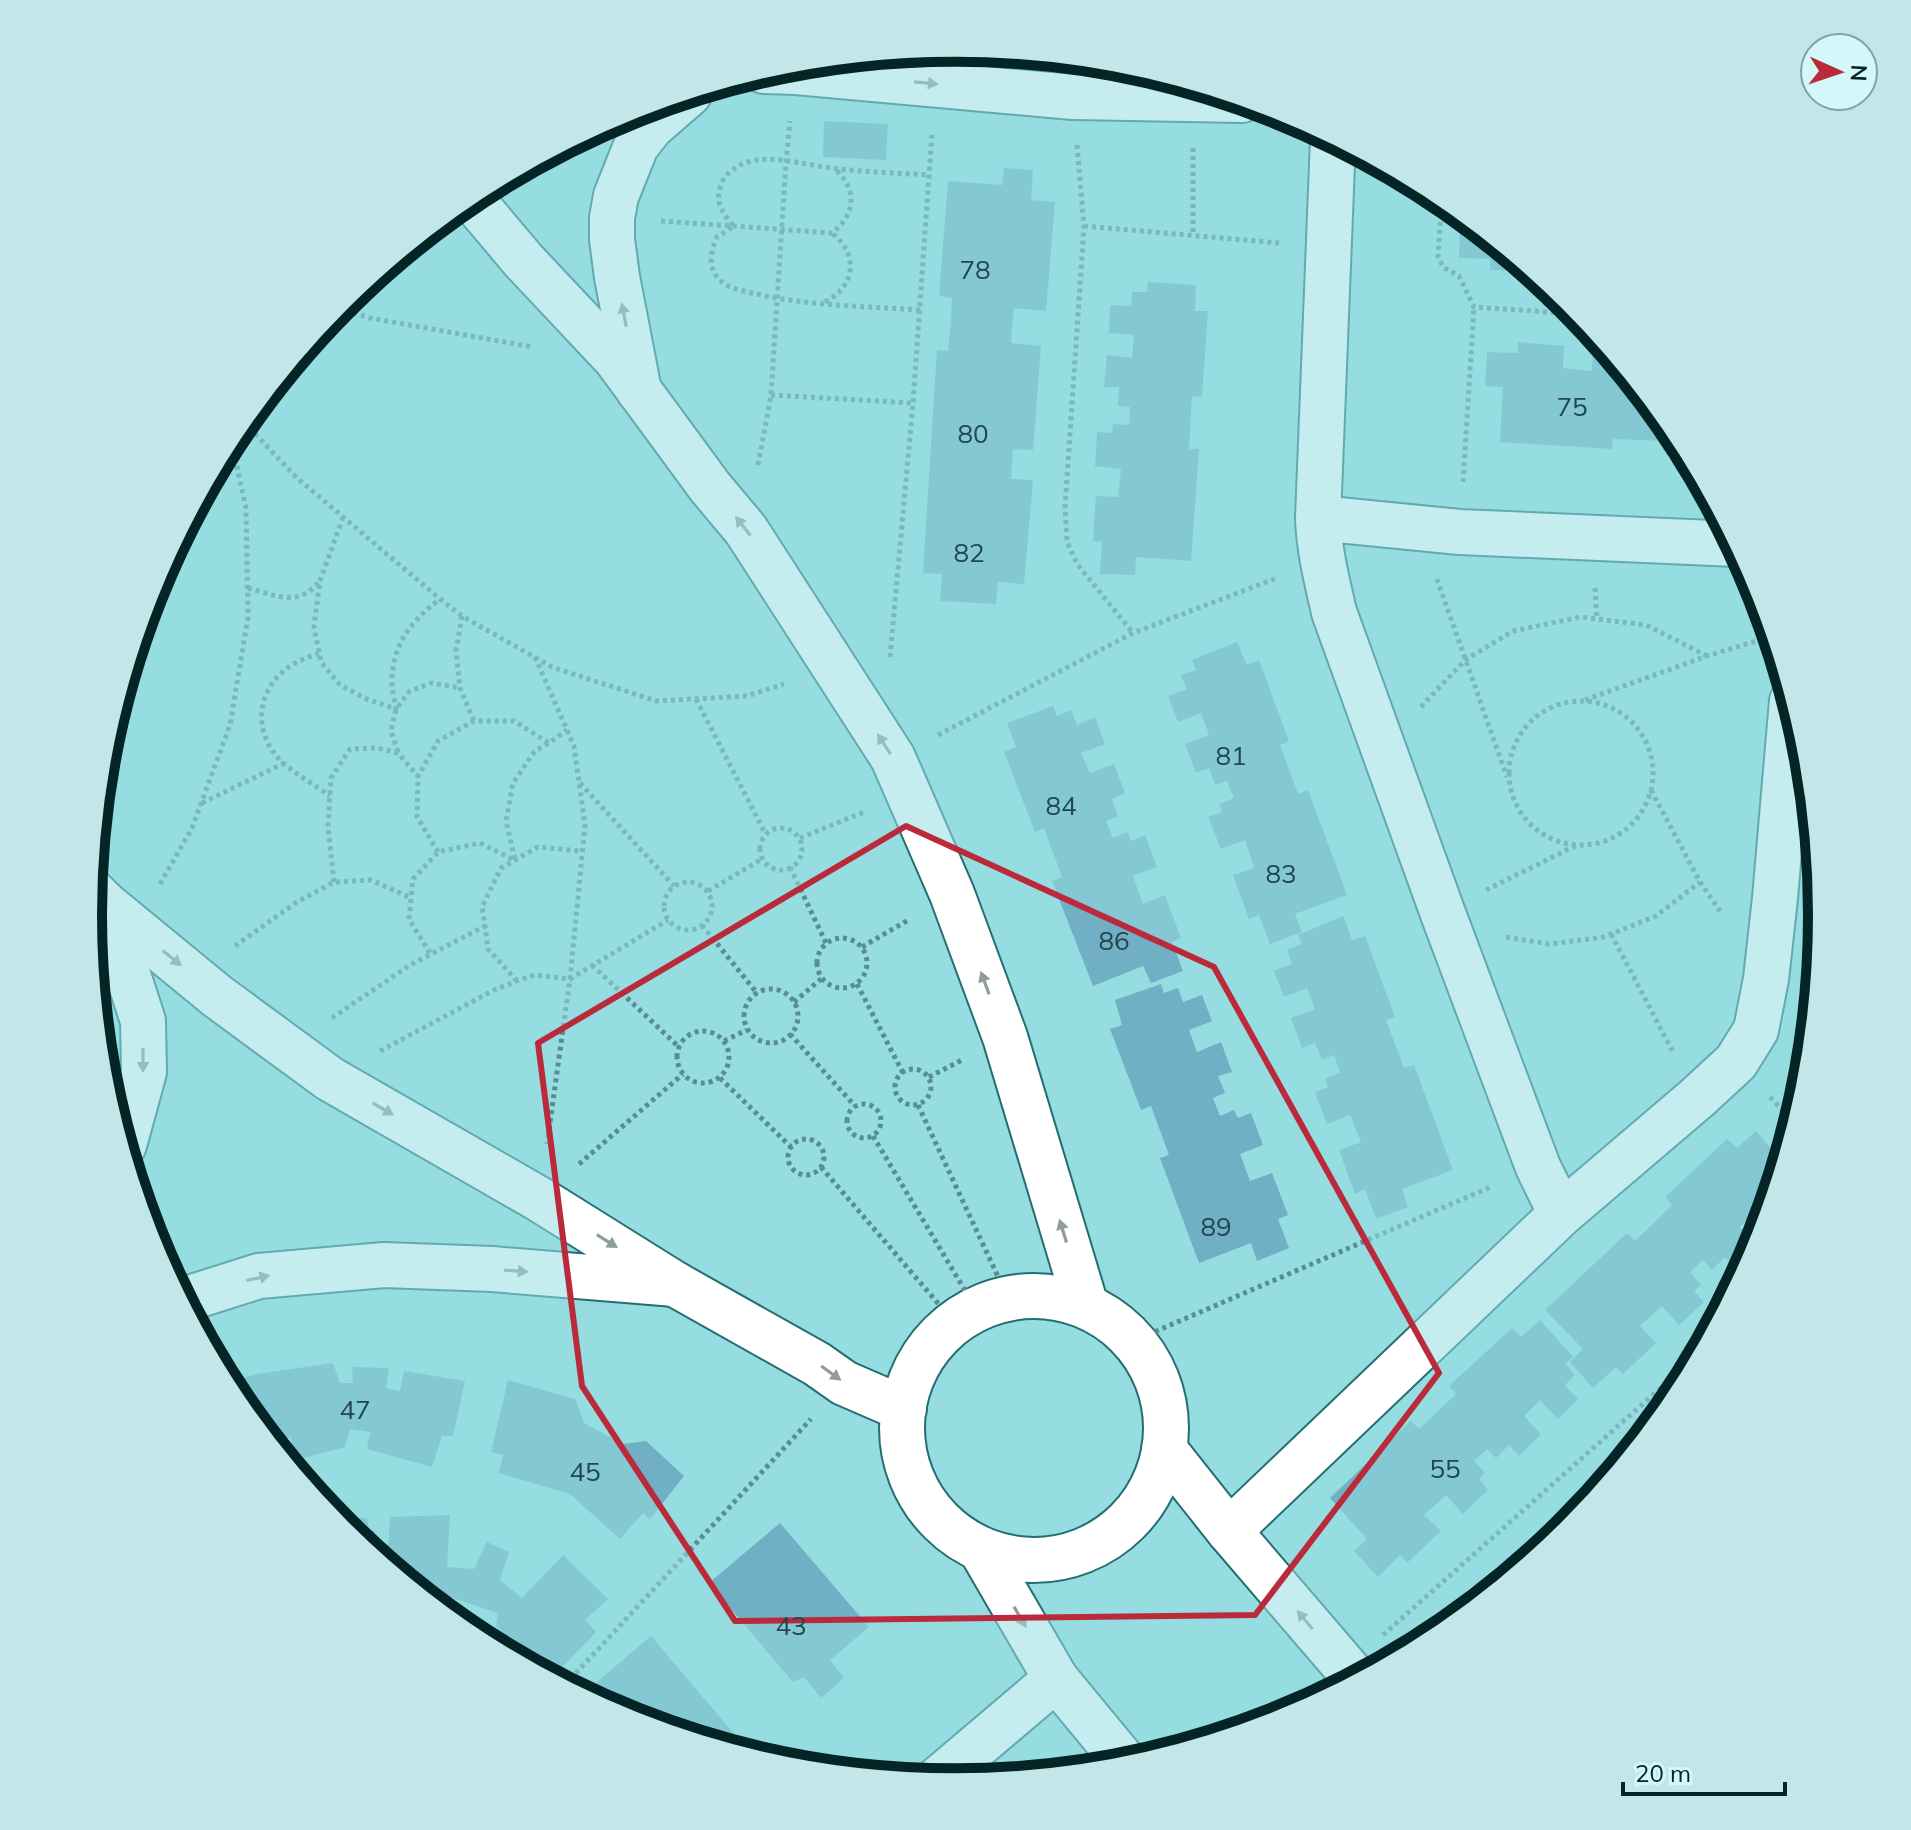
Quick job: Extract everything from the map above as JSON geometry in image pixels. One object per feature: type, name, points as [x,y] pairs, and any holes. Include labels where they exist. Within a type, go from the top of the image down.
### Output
[{"type":"street","points":[[811,74],[1073,97],[1204,99]]},
{"type":"street","points":[[627,375],[612,218],[616,196],[636,146],[668,112]]},
{"type":"street","points":[[1333,150],[1320,539],[1334,612],[1538,1167],[1561,1214]]},
{"type":"street","points":[[479,208],[627,375],[746,530],[901,776],[952,894],[1005,1037],[1086,1306]]},
{"type":"street","points":[[1320,539],[1439,529],[1723,543]]},
{"type":"street","points":[[1229,1531],[1561,1214],[1736,1062],[1756,1030],[1766,979],[1789,736]]},
{"type":"street","points":[[110,907],[217,996],[330,1079],[539,1199],[675,1284],[817,1364],[844,1383],[904,1409]]},
{"type":"street","points":[[110,907],[143,1021],[144,1072],[129,1125]]},
{"type":"street","points":[[193,1297],[259,1276],[384,1265],[492,1269],[675,1284]]},
{"type":"street","points":[[1034,1296],[1061,1298],[1086,1306],[1110,1319],[1133,1341],[1149,1363],[1160,1388],[1165,1414],[1164,1449],[1155,1482],[1137,1512],[1113,1535],[1082,1552],[1048,1560],[1014,1559],[981,1550],[952,1532],[928,1508],[911,1477],[903,1443],[904,1409],[912,1376],[930,1347],[979,1310],[1034,1296]]},
{"type":"street","points":[[1164,1449],[1229,1531],[1349,1672]]},
{"type":"street","points":[[981,1550],[1056,1679],[1117,1753]]},
{"type":"street","points":[[951,1768],[1056,1679]]},
{"type":"path","points":[[746,530],[771,395],[786,162],[781,80]]},
{"type":"path","points":[[889,664],[913,403],[934,84]]},
{"type":"path","points":[[1073,97],[1084,226],[1065,508],[1067,542],[1077,564],[1133,633]]},
{"type":"path","points":[[1193,99],[1193,235]]},
{"type":"path","points":[[734,226],[721,209],[719,190],[730,171],[757,160],[929,175]]},
{"type":"path","points":[[832,233],[849,214],[851,201],[844,177],[834,168]]},
{"type":"path","points":[[1441,214],[1438,256],[1443,267],[1459,276],[1474,307],[1439,529],[1465,660],[1516,806],[1531,826],[1553,840],[1577,845],[1602,843],[1624,831],[1642,813],[1651,789],[1652,764],[1646,740],[1630,720],[1609,706],[1584,700]]},
{"type":"path","points":[[612,218],[832,233],[848,251],[851,264],[844,288],[823,303]]},
{"type":"path","points":[[734,226],[717,237],[710,256],[716,276],[733,288],[777,299],[920,310]]},
{"type":"path","points":[[1084,226],[1328,247]]},
{"type":"path","points":[[1474,307],[1560,313]]},
{"type":"path","points":[[352,312],[504,343],[627,375]]},
{"type":"path","points":[[771,395],[913,403]]},
{"type":"path","points":[[253,431],[297,478],[440,599],[462,616],[552,667],[656,701],[747,696],[834,667]]},
{"type":"path","points":[[110,907],[192,828],[230,725],[248,617],[246,508],[235,458]]},
{"type":"path","points":[[343,517],[320,581],[314,627],[321,662],[340,685],[396,709]]},
{"type":"path","points":[[800,838],[1133,633],[1320,539]]},
{"type":"path","points":[[248,588],[295,598],[314,589],[320,581]]},
{"type":"path","points":[[418,776],[398,753],[391,731],[396,709],[392,683],[395,658],[404,635],[420,614],[440,599]]},
{"type":"path","points":[[462,616],[456,651],[460,688],[474,721]]},
{"type":"path","points":[[1391,769],[1412,716],[1465,660],[1513,631],[1580,617],[1646,625],[1707,656]]},
{"type":"path","points":[[1509,782],[1510,757],[1519,733],[1537,714],[1560,703],[1584,700],[1762,639]]},
{"type":"path","points":[[319,653],[290,666],[271,686],[260,710],[261,724],[266,739],[284,763],[330,796]]},
{"type":"path","points":[[535,656],[574,746],[585,825],[570,979],[539,1199]]},
{"type":"path","points":[[396,709],[410,691],[432,683],[460,688]]},
{"type":"path","points":[[696,699],[765,833]]},
{"type":"path","points":[[438,852],[417,817],[418,776],[438,741],[474,721],[514,721],[549,743]]},
{"type":"path","points":[[515,860],[506,821],[513,783],[535,751],[567,730]]},
{"type":"path","points":[[334,882],[328,827],[331,778],[350,749],[377,748],[398,753]]},
{"type":"path","points":[[200,804],[284,763]]},
{"type":"path","points":[[579,782],[674,886]]},
{"type":"path","points":[[1651,789],[1700,882],[1766,979]]},
{"type":"path","points":[[777,827],[790,829],[800,838],[803,852],[797,864],[785,871],[771,868],[762,859],[759,846],[765,833],[777,827]]},
{"type":"path","points":[[430,953],[409,919],[413,879],[438,852],[480,843],[515,860]]},
{"type":"path","points":[[1442,911],[1577,845]]},
{"type":"path","points":[[517,981],[488,949],[482,907],[501,868],[538,847],[582,851]]},
{"type":"path","points":[[708,891],[762,859]]},
{"type":"path","points":[[790,867],[826,943]]},
{"type":"path","points":[[194,976],[297,902],[334,882],[371,880],[411,898]]},
{"type":"path","points":[[685,881],[697,883],[708,891],[712,903],[711,915],[702,925],[691,930],[679,929],[668,920],[663,909],[666,897],[674,886],[685,881]]},
{"type":"path","points":[[1442,911],[1494,934],[1549,944],[1604,937],[1656,916],[1700,882]]},
{"type":"path","points":[[330,1079],[494,990],[534,975],[570,979],[668,920]]},
{"type":"path","points":[[702,925],[757,993]]},
{"type":"path","points":[[289,1047],[430,953],[485,926]]},
{"type":"path","points":[[1611,934],[1697,1098]]},
{"type":"path","points":[[838,937],[851,939],[862,947],[868,960],[866,973],[857,984],[845,989],[832,987],[821,979],[816,967],[818,953],[826,943],[838,937]]},
{"type":"path","points":[[592,965],[679,1047]]},
{"type":"path","points":[[794,1002],[821,979]]},
{"type":"path","points":[[857,984],[903,1073]]},
{"type":"path","points":[[770,989],[784,992],[794,1002],[798,1016],[794,1029],[785,1040],[771,1044],[758,1040],[747,1030],[744,1017],[747,1003],[757,993],[770,989]]},
{"type":"path","points":[[724,1041],[747,1030]]},
{"type":"path","points":[[699,1031],[713,1033],[724,1041],[729,1054],[727,1067],[720,1078],[707,1083],[693,1081],[683,1074],[677,1061],[679,1047],[687,1036],[699,1031]]},
{"type":"path","points":[[790,1034],[855,1106]]},
{"type":"path","points":[[909,1069],[920,1069],[929,1077],[932,1088],[928,1099],[918,1105],[906,1105],[897,1097],[894,1085],[898,1075],[909,1069]]},
{"type":"path","points":[[539,1199],[683,1074]]},
{"type":"path","points":[[720,1078],[791,1147]]},
{"type":"path","points":[[865,1104],[875,1109],[880,1118],[879,1129],[873,1136],[862,1139],[852,1134],[847,1125],[848,1114],[855,1106],[865,1104]]},
{"type":"path","points":[[918,1105],[979,1310]]},
{"type":"path","points":[[873,1136],[979,1310]]},
{"type":"path","points":[[799,1139],[811,1139],[820,1146],[824,1156],[821,1167],[812,1174],[800,1174],[792,1168],[788,1158],[791,1147],[799,1139]]},
{"type":"path","points":[[821,1167],[979,1310]]},
{"type":"path","points":[[1133,1341],[1538,1167]]},
{"type":"path","points":[[1360,1666],[1670,1380]]},
{"type":"path","points":[[572,1677],[844,1383]]},
{"type":"highlighted area","points":[[906,826],[1214,967],[1439,1373],[1255,1615],[735,1621],[582,1386],[538,1043]]},
{"type":"building","points":[[824,121],[888,124],[886,160],[823,157]]},
{"type":"building","points":[[1004,168],[1033,170],[1031,200],[1055,202],[1046,311],[1014,308],[1012,326],[1011,343],[1041,346],[1033,450],[1013,449],[1011,479],[1033,480],[1024,584],[998,582],[996,604],[940,601],[942,574],[923,573],[937,350],[948,351],[951,322],[952,298],[939,296],[948,181],[1002,185]]},
{"type":"building","points":[[1460,227],[1515,271],[1490,270],[1490,259],[1459,258]]},
{"type":"building","points":[[1148,282],[1196,285],[1195,311],[1208,311],[1202,397],[1192,396],[1189,449],[1199,449],[1191,561],[1136,557],[1135,575],[1100,574],[1102,542],[1093,541],[1096,496],[1118,497],[1121,469],[1095,466],[1097,432],[1112,433],[1113,424],[1129,425],[1130,407],[1118,406],[1119,387],[1104,387],[1107,355],[1132,358],[1134,335],[1109,333],[1110,305],[1131,306],[1132,292],[1147,292]]},
{"type":"building","points":[[1518,342],[1564,346],[1563,368],[1592,371],[1593,349],[1632,396],[1665,441],[1671,452],[1663,451],[1664,441],[1613,439],[1612,449],[1500,442],[1503,387],[1485,386],[1487,352],[1518,353]]},
{"type":"building","points":[[1237,642],[1247,665],[1259,660],[1289,741],[1280,745],[1298,794],[1308,790],[1347,895],[1295,914],[1302,932],[1270,944],[1259,915],[1249,919],[1233,875],[1254,868],[1245,840],[1221,849],[1208,817],[1222,812],[1219,804],[1234,798],[1227,781],[1215,785],[1209,768],[1196,773],[1185,744],[1209,735],[1201,713],[1178,722],[1168,696],[1187,689],[1181,675],[1196,670],[1192,660]]},
{"type":"building","points":[[1053,706],[1057,716],[1071,710],[1077,725],[1095,717],[1105,744],[1081,753],[1090,773],[1114,764],[1125,793],[1112,799],[1118,816],[1106,821],[1113,838],[1128,832],[1131,841],[1145,835],[1157,867],[1133,876],[1143,904],[1165,895],[1181,938],[1172,942],[1183,971],[1151,983],[1143,966],[1093,986],[1052,881],[1062,877],[1044,828],[1035,832],[1004,752],[1016,747],[1007,723]]},
{"type":"building","points":[[1343,916],[1352,940],[1365,936],[1395,1017],[1386,1020],[1404,1068],[1414,1065],[1453,1170],[1402,1189],[1408,1207],[1376,1219],[1365,1189],[1355,1194],[1339,1150],[1361,1142],[1350,1115],[1327,1124],[1315,1092],[1328,1087],[1325,1078],[1340,1073],[1334,1055],[1322,1060],[1315,1043],[1302,1048],[1291,1018],[1315,1009],[1307,988],[1284,997],[1274,971],[1292,964],[1287,950],[1302,944],[1298,935]]},
{"type":"building","points":[[1161,984],[1164,993],[1178,988],[1183,1002],[1202,995],[1212,1021],[1189,1030],[1197,1052],[1221,1042],[1232,1072],[1218,1076],[1225,1093],[1213,1098],[1220,1116],[1234,1110],[1238,1118],[1251,1113],[1263,1145],[1240,1154],[1250,1181],[1272,1173],[1288,1215],[1278,1219],[1289,1248],[1257,1261],[1251,1243],[1199,1263],[1160,1158],[1169,1155],[1151,1106],[1141,1110],[1110,1029],[1122,1025],[1115,1000]]},
{"type":"building","points":[[1756,1131],[1774,1152],[1754,1214],[1740,1227],[1747,1234],[1733,1265],[1725,1257],[1712,1270],[1703,1260],[1690,1272],[1701,1285],[1694,1291],[1704,1302],[1679,1325],[1662,1306],[1640,1326],[1656,1343],[1623,1374],[1616,1367],[1593,1388],[1570,1362],[1583,1349],[1545,1310],[1627,1233],[1635,1241],[1672,1205],[1665,1197],[1727,1139],[1737,1148]]},
{"type":"building","points":[[1540,1320],[1573,1357],[1565,1363],[1575,1375],[1565,1385],[1578,1399],[1558,1419],[1540,1400],[1524,1416],[1541,1434],[1519,1456],[1509,1445],[1496,1458],[1487,1449],[1474,1461],[1485,1473],[1479,1479],[1488,1490],[1463,1514],[1446,1495],[1424,1515],[1441,1531],[1407,1563],[1400,1555],[1378,1577],[1354,1551],[1367,1539],[1330,1498],[1411,1421],[1419,1429],[1456,1394],[1449,1386],[1512,1328],[1521,1337]]},
{"type":"building","points":[[333,1363],[340,1383],[353,1383],[352,1367],[389,1368],[386,1388],[400,1391],[404,1371],[465,1381],[453,1436],[442,1436],[432,1467],[367,1449],[370,1432],[350,1429],[345,1447],[299,1459],[294,1452],[291,1438],[282,1438],[240,1379]]},
{"type":"building","points":[[508,1380],[575,1399],[584,1423],[623,1444],[646,1441],[684,1476],[650,1519],[643,1513],[620,1539],[570,1494],[499,1473],[503,1455],[491,1452]]},
{"type":"building","points":[[450,1515],[447,1567],[474,1569],[487,1542],[509,1552],[500,1580],[522,1598],[563,1555],[608,1599],[585,1620],[596,1632],[560,1670],[529,1654],[496,1626],[498,1613],[450,1597],[449,1601],[388,1551],[390,1517]]},
{"type":"building","points":[[352,1518],[367,1518],[369,1530],[375,1531],[375,1539]]},
{"type":"building","points":[[780,1523],[869,1627],[830,1660],[844,1678],[821,1698],[804,1677],[793,1682],[709,1583]]},
{"type":"building","points":[[651,1636],[735,1735],[733,1738],[681,1723],[592,1686]]}]
